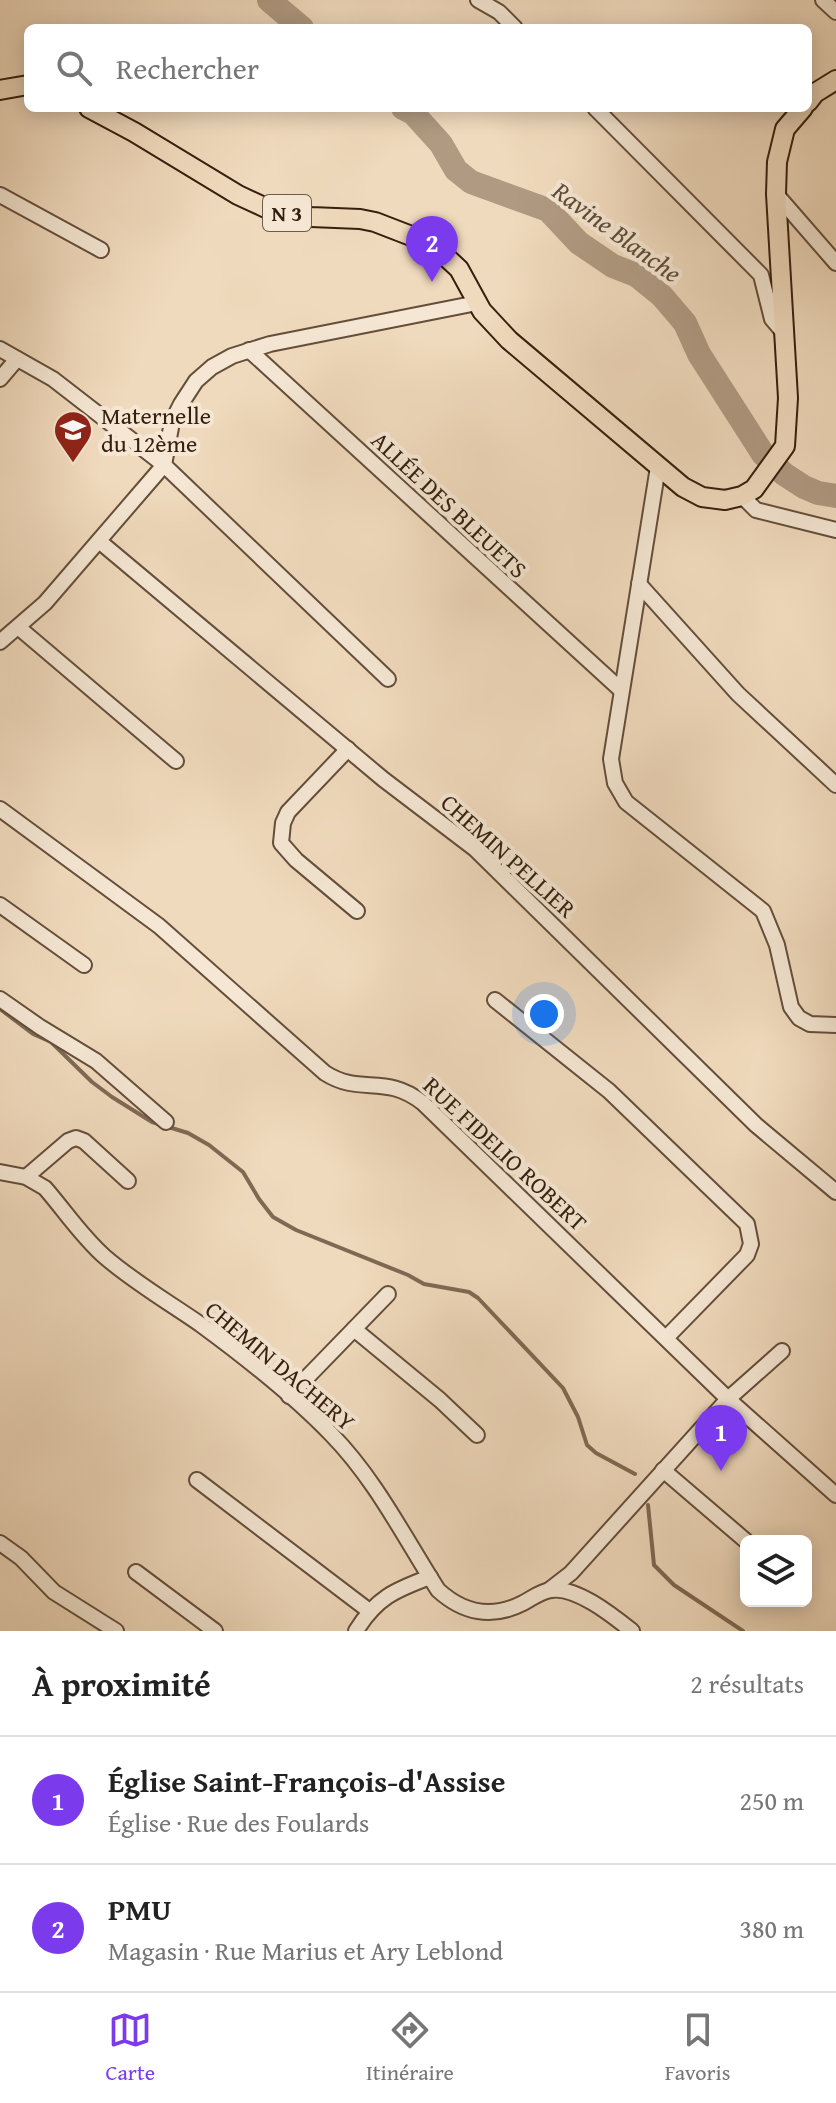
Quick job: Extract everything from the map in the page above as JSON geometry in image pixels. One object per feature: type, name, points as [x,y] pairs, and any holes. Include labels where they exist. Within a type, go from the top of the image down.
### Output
[{"type":"main road","points":[[812,97],[836,80]]},
{"type":"main road","points":[[0,90],[24,86]]},
{"type":"main road","name":"N 3","points":[[96,112],[238,195],[266,208],[311,217],[375,222],[432,244],[459,269],[477,303],[509,340],[683,487],[702,497],[725,500],[748,493]]},
{"type":"main road","points":[[748,493],[785,446],[788,398],[776,194],[777,162],[785,129],[800,112]]},
{"type":"street","points":[[478,0],[499,12],[511,24]]},
{"type":"street","points":[[599,112],[761,275],[772,319],[783,332]]},
{"type":"street","points":[[776,194],[836,263]]},
{"type":"street","points":[[0,195],[101,250]]},
{"type":"street","points":[[0,642],[45,603],[164,465],[172,422],[196,381],[212,367],[249,350],[477,303]]},
{"type":"street","points":[[0,349],[53,379],[122,429],[164,465],[388,679]]},
{"type":"street","name":"ALLÉE DES BLEUETS","points":[[249,350],[621,690]]},
{"type":"street","points":[[0,379],[17,359]]},
{"type":"street","points":[[658,467],[621,690],[612,771],[626,802],[763,911],[777,945],[791,1007],[799,1018],[810,1024],[836,1025]]},
{"type":"street","points":[[748,493],[756,510],[836,530]]},
{"type":"street","name":"CHEMIN PELLIER","points":[[99,541],[348,749],[475,849],[756,1125],[836,1192]]},
{"type":"street","points":[[639,584],[738,694],[836,785]]},
{"type":"street","points":[[18,627],[176,761]]},
{"type":"street","points":[[348,749],[288,812],[283,823],[281,843],[304,867],[357,911]]},
{"type":"street","name":"RUE FIDELIO ROBERT","points":[[0,809],[159,926],[325,1073],[337,1081],[392,1086],[413,1096],[728,1399],[836,1495]]},
{"type":"street","points":[[0,905],[84,965]]},
{"type":"street","points":[[0,999],[96,1061],[166,1122]]},
{"type":"street","points":[[495,1000],[609,1091],[747,1224],[751,1244],[747,1255],[666,1338]]},
{"type":"street","points":[[26,1177],[68,1141],[76,1138],[84,1141],[128,1181]]},
{"type":"street","name":"CHEMIN DACHERY","points":[[0,1172],[26,1177],[45,1188],[108,1260],[204,1327],[331,1434],[382,1496],[438,1590],[450,1601],[477,1613],[513,1608],[549,1590],[571,1573],[728,1399],[782,1351]]},
{"type":"street","points":[[289,1396],[388,1294]]},
{"type":"street","points":[[354,1329],[477,1435]]},
{"type":"street","points":[[663,1470],[740,1536]]},
{"type":"street","points":[[197,1480],[368,1610]]},
{"type":"street","points":[[0,1543],[21,1558],[54,1592],[116,1631]]},
{"type":"street","points":[[136,1572],[215,1631]]},
{"type":"street","points":[[356,1631],[368,1610],[394,1591],[430,1577]]},
{"type":"street","points":[[549,1590],[571,1593],[610,1613],[632,1631]]},
{"type":"waterway","name":"Ravine Blanche","points":[[269,0],[297,24]]},
{"type":"waterway","name":"Ravine Blanche","points":[[411,112],[441,144],[456,170],[471,182],[548,210],[579,243],[613,266],[636,275],[662,296],[685,323],[699,354],[763,454],[784,474],[804,487],[836,496]]},
{"type":"waterway","points":[[0,1009],[33,1034],[51,1042],[112,1097],[152,1122],[188,1133],[209,1145],[243,1172],[273,1217],[296,1230],[424,1284],[469,1292],[478,1298],[563,1388],[578,1417],[587,1445],[635,1474]]},
{"type":"waterway","points":[[648,1505],[654,1565],[674,1585],[743,1631]]},
{"type":"place","name":"PMU","points":[[432,282]]},
{"type":"place","name":"Maternelle du 12ème","points":[[73,464]]},
{"type":"place","name":"Église Saint-François-d'Assise","points":[[721,1471]]}]
